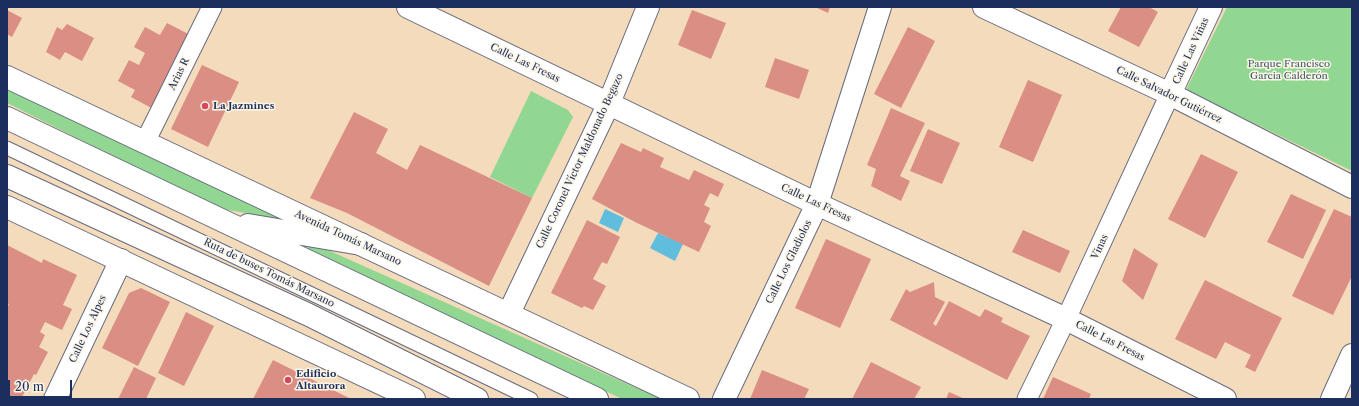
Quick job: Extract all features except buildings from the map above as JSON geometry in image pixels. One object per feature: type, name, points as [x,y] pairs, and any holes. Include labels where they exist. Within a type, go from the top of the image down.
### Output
[{"type":"street","name":"Arias R","points":[[145,142],[212,7]]},
{"type":"street","name":"Calle Coronel Víctor Maldonado Begazo","points":[[509,313],[609,103],[648,7]]},
{"type":"street","name":"Calle Los Gladiolos","points":[[724,399],[817,204],[880,7]]},
{"type":"street","name":"Calle Salvador Gutiérrez","points":[[984,7],[1170,94],[1352,187]]},
{"type":"street","name":"Calle Las Viñas","points":[[1170,94],[1211,7]]},
{"type":"street","name":"Calle Las Fresas","points":[[420,9],[817,204],[1066,319],[1224,399]]},
{"type":"street","name":"Avenida Tomás Marsano","points":[[7,77],[509,313],[688,399]]},
{"type":"street","name":"Vinas","points":[[1027,399],[1066,319],[1170,94]]},
{"type":"street","points":[[7,118],[597,399]]},
{"type":"street","points":[[7,176],[309,315],[477,399]]},
{"type":"street","points":[[7,206],[414,399]]},
{"type":"street","points":[[224,221],[361,244]]},
{"type":"street","name":"Calle Los Alpes","points":[[55,399],[121,260]]},
{"type":"street","points":[[1332,399],[1352,355]]},
{"type":"lane","name":"Ruta de buses Tomás Marsano","points":[[7,148],[531,399]]},
{"type":"green space","name":"Parque Francisco Garcia Calderón","points":[[1227,7],[1352,7],[1352,171],[1186,90]]},
{"type":"green space","points":[[7,87],[285,220],[217,208],[7,103]]},
{"type":"green space","points":[[531,91],[568,110],[573,117],[532,198],[490,177]]},
{"type":"green space","points":[[310,242],[661,399],[622,399],[307,249]]},
{"type":"water","points":[[605,209],[624,218],[618,232],[599,223]]},
{"type":"water","points":[[658,233],[683,244],[675,261],[650,248]]},
{"type":"place","name":"La Jazmines","points":[[205,106]]},
{"type":"place","name":"Edificio Altaurora","points":[[288,380]]}]
